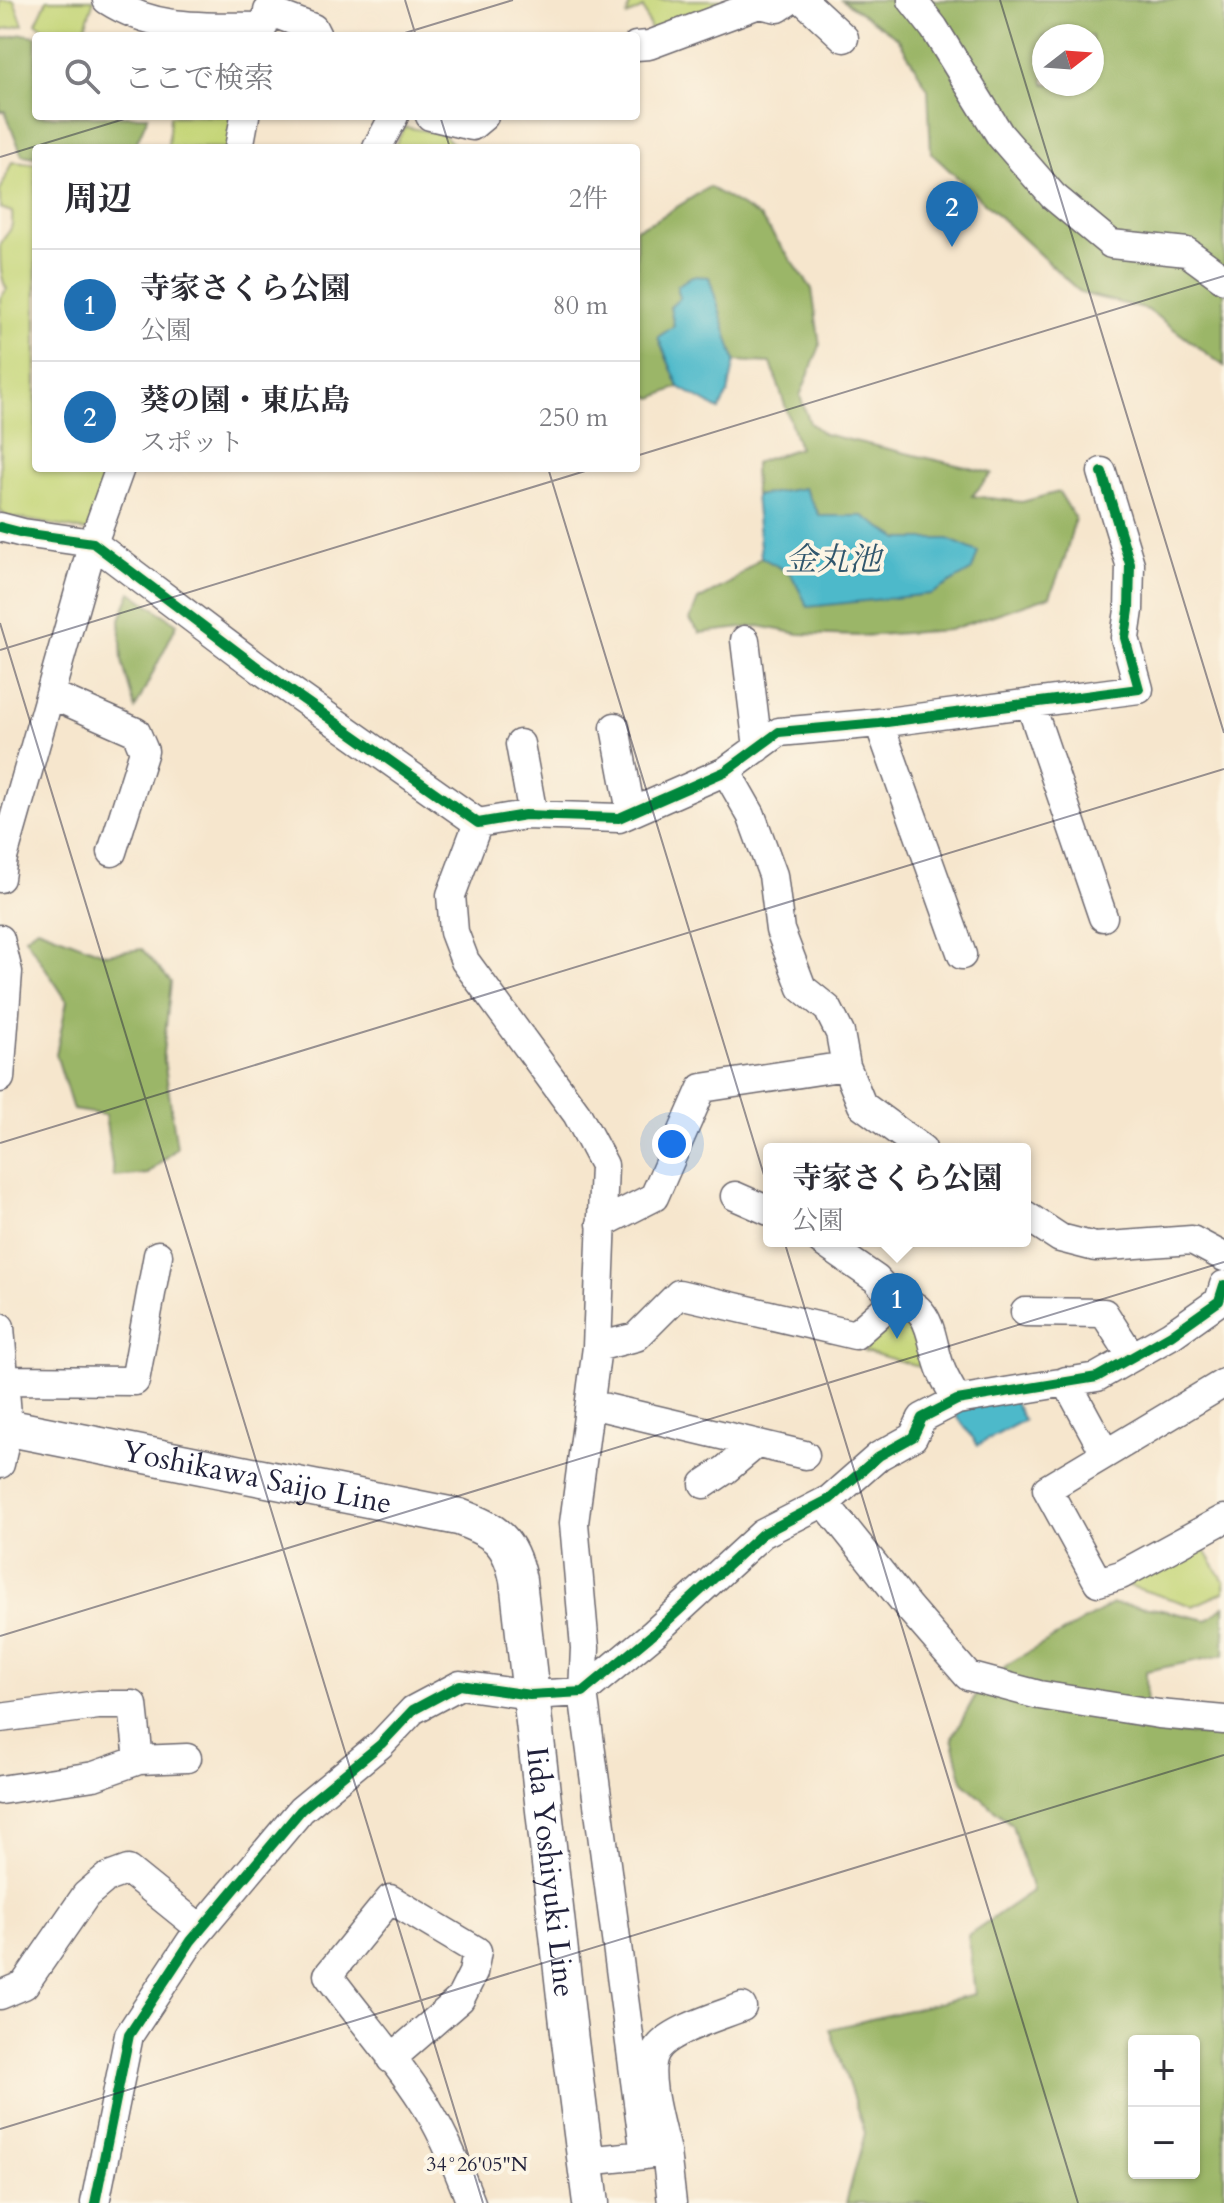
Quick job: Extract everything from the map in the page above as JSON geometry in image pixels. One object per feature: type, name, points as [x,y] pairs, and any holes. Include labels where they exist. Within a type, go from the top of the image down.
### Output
[{"type":"main road","name":"Yoshikawa Saijo Line","points":[[4,1427],[459,1517],[484,1526],[506,1545]]},
{"type":"main road","name":"Iida Yoshiyuki Line","points":[[506,1545],[515,1563],[518,1580],[591,2203]]},
{"type":"street","points":[[107,0],[149,20],[183,28],[266,18],[313,28],[315,32]]},
{"type":"street","points":[[640,46],[759,4],[778,8],[790,0]]},
{"type":"street","points":[[803,0],[844,38]]},
{"type":"street","points":[[924,4],[934,28],[1000,135],[1053,196],[1111,244],[1187,252],[1224,279]]},
{"type":"street","points":[[240,144],[244,120]]},
{"type":"street","points":[[379,144],[392,120]]},
{"type":"street","points":[[447,120],[472,126],[479,120]]},
{"type":"street","points":[[0,878],[3,858],[93,543],[119,472]]},
{"type":"street","points":[[1,525],[23,533],[93,543],[260,669],[478,823],[533,815],[619,818],[726,771],[779,732],[879,723],[1139,689],[1125,638],[1130,564],[1102,472]]},
{"type":"street","points":[[745,640],[758,748]]},
{"type":"street","points":[[50,694],[136,732],[144,751],[112,852]]},
{"type":"street","points":[[1030,703],[1103,917]]},
{"type":"street","points":[[879,723],[962,955]]},
{"type":"street","points":[[615,727],[631,812]]},
{"type":"street","points":[[520,744],[533,815]]},
{"type":"street","points":[[726,771],[751,815],[773,875],[780,930],[802,988],[828,1009],[840,1033],[846,1066],[862,1105],[914,1143]]},
{"type":"street","points":[[478,823],[451,895],[454,932],[465,961],[590,1134],[604,1165],[597,1347],[574,1523],[585,1648],[583,1692],[655,2154],[672,2203]]},
{"type":"street","points":[[0,939],[8,972],[0,1078]]},
{"type":"street","points":[[601,1224],[654,1197],[702,1088],[846,1066]]},
{"type":"street","points":[[735,1196],[763,1208]]},
{"type":"street","points":[[1031,1219],[1060,1238],[1095,1247],[1192,1240],[1224,1257]]},
{"type":"street","points":[[830,1247],[876,1279],[895,1300],[911,1302],[925,1316],[941,1371],[957,1400]]},
{"type":"street","points":[[5,1380],[135,1381],[158,1255]]},
{"type":"street","points":[[597,1347],[636,1337],[679,1294],[855,1335],[895,1300]]},
{"type":"street","points":[[95,2203],[129,2035],[201,1929],[301,1810],[381,1744],[413,1710],[460,1685],[530,1695],[583,1692],[653,1634],[762,1534],[824,1502],[879,1456],[913,1437],[922,1418],[957,1400],[1097,1377],[1171,1335],[1222,1299]]},
{"type":"street","points":[[1025,1312],[1104,1313],[1132,1357]]},
{"type":"street","points":[[0,1327],[5,1380],[0,1464]]},
{"type":"street","points":[[1066,1381],[1105,1453]]},
{"type":"street","points":[[1224,1383],[1047,1489],[1098,1582],[1121,1575],[1224,1519]]},
{"type":"street","points":[[590,1404],[805,1455]]},
{"type":"street","points":[[704,1484],[756,1444]]},
{"type":"street","points":[[824,1502],[968,1676],[1039,1695],[1159,1714],[1224,1720]]},
{"type":"street","points":[[0,1718],[98,1705],[133,1705],[139,1760]]},
{"type":"street","points":[[0,1790],[94,1776],[139,1760],[187,1758]]},
{"type":"street","points":[[0,1995],[24,1985],[86,1895],[106,1878],[128,1870],[201,1929]]},
{"type":"street","points":[[391,2059],[460,1999],[473,1973],[477,1951],[390,1899],[328,1975],[391,2059],[422,2099],[471,2203]]},
{"type":"street","points":[[655,2154],[651,2070],[655,2051],[676,2034],[742,2007]]},
{"type":"street","points":[[585,2161],[655,2154]]},
{"type":"green space","points":[[0,0],[14,0],[23,25],[0,30]]},
{"type":"green space","points":[[47,0],[94,0],[83,32],[52,32],[36,23]]},
{"type":"green space","points":[[631,0],[743,0],[652,33],[643,8],[627,16]]},
{"type":"green space","points":[[842,0],[1224,0],[1224,366],[1148,310],[1081,293],[931,153],[928,89],[898,38]]},
{"type":"green space","points":[[22,34],[32,35],[32,120],[146,120],[136,144],[32,144],[32,156],[22,155],[5,111],[0,111],[0,39]]},
{"type":"green space","points":[[170,120],[239,120],[235,144],[168,144]]},
{"type":"green space","points":[[405,127],[443,134],[453,144],[395,144]]},
{"type":"green space","points":[[12,162],[32,164],[32,472],[110,472],[87,531],[6,516],[0,510],[0,298],[7,289],[0,263],[0,246],[11,229],[12,212],[0,208],[0,191]]},
{"type":"green space","points":[[709,187],[760,217],[812,289],[820,346],[800,396],[810,423],[824,434],[992,473],[972,496],[1022,502],[1059,492],[1075,518],[1065,558],[1050,596],[949,630],[861,636],[799,634],[759,626],[700,633],[690,620],[698,600],[730,583],[761,557],[791,574],[948,539],[899,539],[863,516],[820,516],[804,488],[755,496],[754,463],[799,448],[771,363],[735,361],[709,278],[670,307],[674,326],[658,337],[679,387],[653,398],[640,392],[640,227]]},
{"type":"green space","points":[[131,592],[177,624],[135,709],[122,661],[120,619]]},
{"type":"green space","points":[[37,928],[106,954],[142,949],[171,982],[163,1053],[177,1148],[148,1174],[114,1177],[105,1115],[73,1110],[56,1054],[67,1001],[25,937]]},
{"type":"green space","points":[[891,1311],[909,1311],[919,1327],[928,1369],[864,1351]]},
{"type":"green space","points":[[1201,1544],[1224,1581],[1224,1592],[1193,1606],[1120,1583]]},
{"type":"green space","points":[[1113,1604],[1157,1609],[1207,1620],[1224,1606],[1224,1655],[1146,1671],[1147,1732],[1224,1736],[1224,2203],[846,2203],[865,2133],[830,2029],[975,1994],[968,1935],[1032,1891],[1012,1825],[963,1782],[952,1738],[978,1691],[1008,1664]]},
{"type":"water","points":[[692,276],[709,277],[735,361],[728,393],[719,410],[679,387],[658,337],[674,326],[670,307],[680,298],[677,286]]},
{"type":"water","name":"金丸池","points":[[804,488],[820,516],[863,516],[899,539],[948,539],[978,552],[972,570],[931,594],[808,607],[791,574],[761,557],[755,496]]},
{"type":"water","points":[[1012,1399],[1024,1420],[978,1445],[953,1411]]},
{"type":"cycle path","points":[[0,527],[93,543],[260,669],[478,823],[525,815],[619,818],[726,771],[779,732],[879,723],[1139,689],[1125,638],[1130,564],[1102,472]]},
{"type":"cycle path","points":[[95,2203],[129,2035],[191,1941],[301,1810],[381,1744],[413,1710],[460,1685],[530,1695],[583,1692],[653,1634],[762,1534],[830,1499],[879,1456],[913,1437],[922,1418],[957,1400],[1097,1377],[1171,1335],[1219,1301],[1224,1285]]},
{"type":"place","name":"葵の園・東広島","points":[[952,247]]},
{"type":"place","name":"寺家さくら公園","points":[[897,1339]]}]
